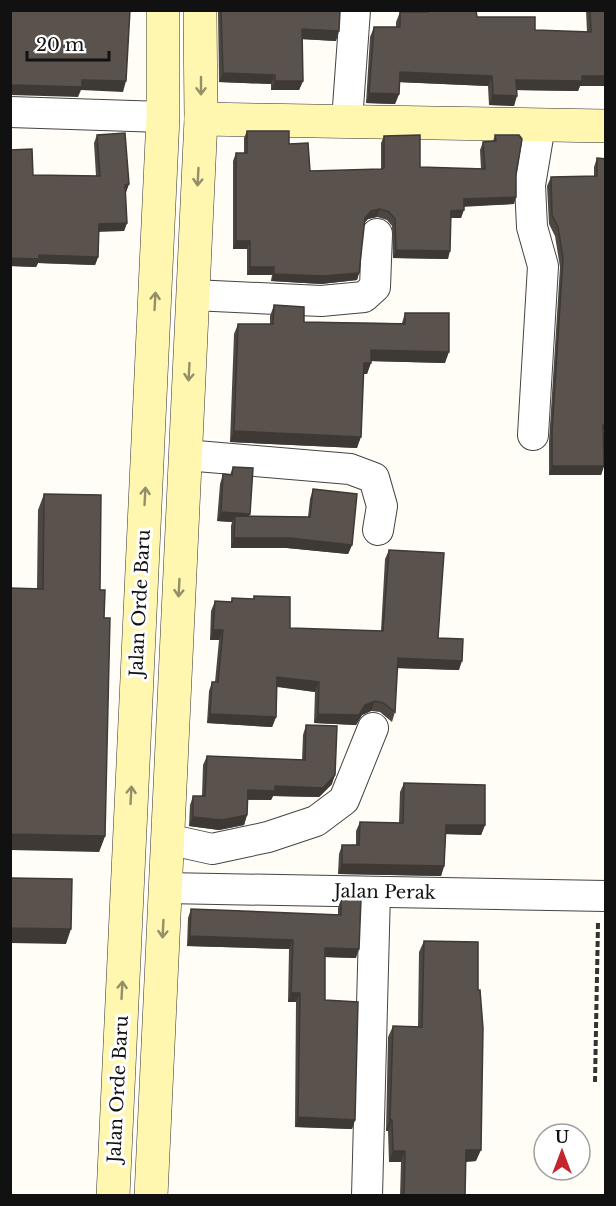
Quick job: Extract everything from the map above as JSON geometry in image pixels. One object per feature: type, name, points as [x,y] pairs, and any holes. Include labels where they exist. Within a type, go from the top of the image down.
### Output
[{"type":"main road","name":"Jalan Orde Baru","points":[[113,1196],[163,117],[163,10]]},
{"type":"main road","name":"Jalan Orde Baru","points":[[151,1196],[201,119],[200,10]]},
{"type":"main road","points":[[201,119],[606,126]]},
{"type":"main road","points":[[144,537],[181,538]]},
{"type":"street","points":[[347,121],[355,10]]},
{"type":"street","points":[[10,112],[163,117]]},
{"type":"street","points":[[533,435],[543,266],[532,227],[530,185],[540,125]]},
{"type":"street","points":[[193,295],[321,301],[364,297],[375,287],[377,234]]},
{"type":"street","points":[[185,455],[350,469],[374,478],[382,506],[378,530]]},
{"type":"street","points":[[167,839],[212,849],[268,837],[316,821],[345,800],[374,728]]},
{"type":"street","name":"Jalan Perak","points":[[165,888],[602,896]]},
{"type":"street","points":[[367,1196],[375,892]]},
{"type":"path","points":[[595,1082],[602,896]]},
{"type":"building","points":[[10,10],[130,10],[126,81],[82,80],[82,87],[10,86]]},
{"type":"building","points":[[221,10],[340,10],[339,31],[302,29],[303,81],[275,81],[275,75],[223,73]]},
{"type":"building","points":[[428,10],[476,10],[477,17],[535,17],[535,30],[591,32],[590,10],[606,10],[606,76],[582,76],[582,81],[516,80],[517,96],[493,95],[492,76],[400,72],[399,94],[369,93],[374,27],[400,27],[400,12],[428,12]]},
{"type":"building","points":[[247,131],[289,131],[289,144],[308,143],[310,171],[381,169],[384,168],[384,136],[420,135],[420,167],[485,169],[483,142],[496,141],[495,135],[519,135],[522,139],[516,175],[516,197],[464,199],[464,210],[451,211],[450,251],[396,250],[395,219],[389,212],[380,209],[371,211],[365,218],[359,273],[323,276],[274,274],[274,267],[250,267],[250,241],[236,241],[236,153],[247,153]]},
{"type":"building","points":[[125,133],[129,184],[125,185],[127,223],[99,224],[98,257],[39,255],[39,259],[10,258],[10,150],[32,149],[33,175],[100,176],[97,135]]},
{"type":"building","points":[[597,158],[606,159],[604,466],[552,466],[563,258],[558,227],[552,215],[551,177],[597,176]]},
{"type":"building","points":[[274,305],[304,307],[304,322],[405,324],[405,313],[449,313],[449,352],[371,350],[371,363],[364,363],[361,437],[234,431],[238,324],[273,324]]},
{"type":"building","points":[[233,467],[253,468],[250,514],[221,512],[223,474],[232,475]]},
{"type":"building","points":[[313,489],[357,494],[352,545],[290,538],[234,538],[235,516],[310,517]]},
{"type":"building","points":[[44,494],[101,495],[100,590],[105,590],[104,618],[110,618],[105,836],[10,834],[10,588],[43,589]]},
{"type":"building","points":[[389,550],[444,553],[438,638],[463,639],[462,661],[398,658],[395,712],[383,703],[375,701],[365,705],[359,715],[318,714],[319,682],[277,677],[276,717],[210,714],[212,682],[218,682],[223,630],[213,630],[215,601],[232,602],[232,598],[254,599],[254,596],[290,597],[290,628],[383,631]]},
{"type":"building","points":[[306,725],[337,726],[335,775],[323,788],[275,786],[275,791],[248,790],[247,815],[222,820],[193,817],[193,796],[205,796],[207,756],[305,760]]},
{"type":"building","points":[[404,783],[485,785],[485,825],[446,825],[444,866],[342,864],[342,845],[359,845],[360,822],[403,823]]},
{"type":"building","points":[[10,878],[72,879],[71,929],[10,928]]},
{"type":"building","points":[[341,899],[361,899],[359,949],[325,948],[325,1000],[358,1002],[355,1120],[298,1117],[300,993],[291,993],[293,940],[190,936],[191,909],[341,915]]},
{"type":"building","points":[[424,941],[478,942],[478,990],[480,990],[483,1028],[481,1150],[466,1150],[465,1196],[404,1196],[405,1151],[393,1151],[392,1120],[390,1119],[393,1026],[422,1027]]}]
